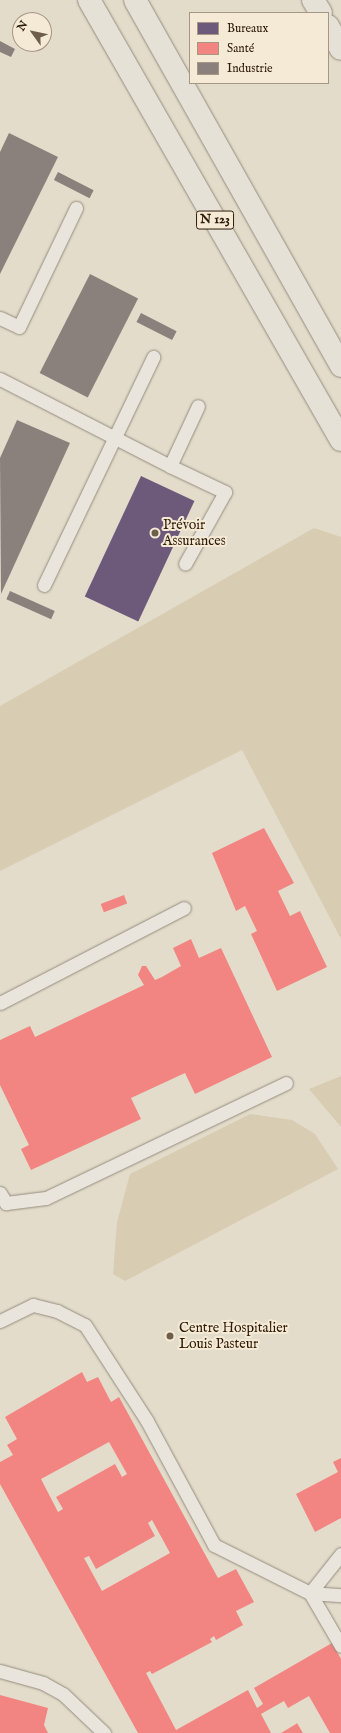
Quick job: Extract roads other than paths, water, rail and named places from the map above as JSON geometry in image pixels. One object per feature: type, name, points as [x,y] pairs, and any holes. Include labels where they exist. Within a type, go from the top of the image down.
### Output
[{"type":"main road","name":"N 123","points":[[89,0],[341,440]]},
{"type":"main road","name":"N 123","points":[[135,0],[341,366]]},
{"type":"main road","points":[[313,0],[320,12]]},
{"type":"main road","points":[[329,28],[341,49]]},
{"type":"lane","points":[[0,318],[19,327],[76,208]]},
{"type":"lane","points":[[44,585],[153,357]]},
{"type":"lane","points":[[0,379],[115,436],[170,466],[225,492],[185,564]]},
{"type":"lane","points":[[170,466],[198,406]]},
{"type":"lane","points":[[0,1003],[184,908]]},
{"type":"lane","points":[[0,1193],[6,1203],[46,1198],[286,1083]]},
{"type":"lane","points":[[0,1321],[33,1305],[57,1311],[85,1325],[147,1421],[214,1545],[310,1593],[341,1595]]},
{"type":"lane","points":[[310,1593],[341,1554]]},
{"type":"lane","points":[[310,1593],[341,1646]]},
{"type":"lane","points":[[0,1671],[43,1683],[63,1694],[104,1733]]},
{"type":"place","name":"Prévoir Assurances","points":[[155,533]]},
{"type":"place","name":"Centre Hospitalier Louis Pasteur","points":[[170,1336]]}]
